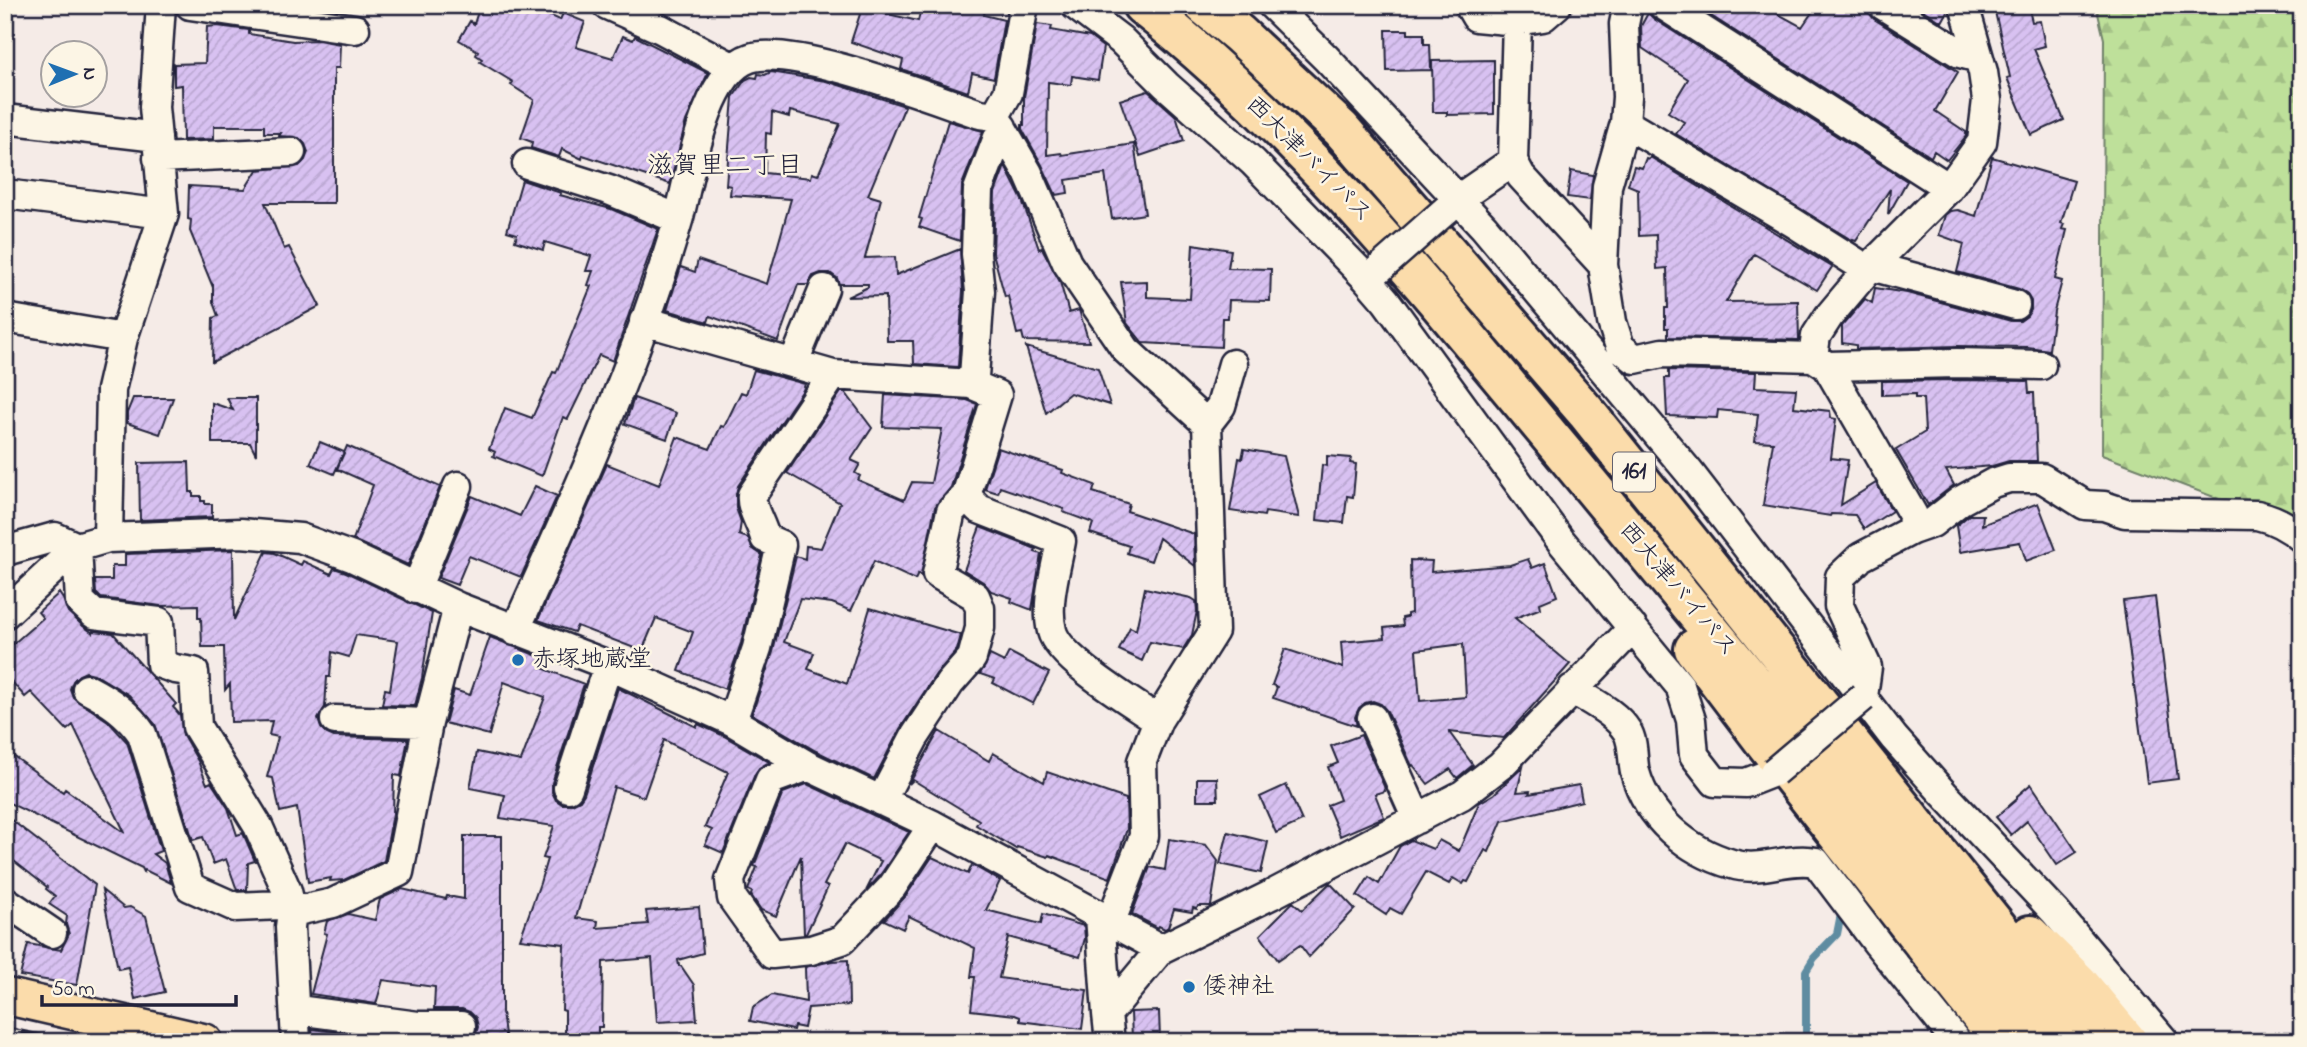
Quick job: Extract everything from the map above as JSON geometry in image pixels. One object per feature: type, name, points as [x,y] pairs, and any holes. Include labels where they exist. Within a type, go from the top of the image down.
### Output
[{"type":"highway","name":"西大津バイパス","points":[[1142,5],[1275,123],[1379,233],[1788,723],[2047,1042]]},
{"type":"highway","name":"西大津バイパス","points":[[1204,5],[1341,129],[1586,412],[2089,1042]]},
{"type":"highway","points":[[1547,434],[1599,532],[1688,640],[1763,740],[2001,1042]]},
{"type":"highway","points":[[1916,824],[2078,982],[2128,1042]]},
{"type":"main road","points":[[5,996],[205,1042]]},
{"type":"street","points":[[108,538],[111,390],[124,338],[163,214],[154,107],[160,5]]},
{"type":"street","points":[[190,5],[355,29]]},
{"type":"street","points":[[607,5],[665,17],[732,67]]},
{"type":"street","points":[[971,384],[976,364],[980,291],[976,254],[978,190],[1008,93],[1024,5]]},
{"type":"street","points":[[1075,5],[1121,40],[1166,85],[1373,274],[1561,541],[1680,686],[1691,720],[1694,755],[1715,782],[1746,783],[1774,772],[1863,697],[1867,667],[1839,606],[1840,577],[1861,557],[1912,530],[1932,523],[1960,502],[1993,483],[2010,478],[2042,478],[2085,505],[2104,506],[2125,513],[2257,515],[2273,519],[2302,538]]},
{"type":"street","points":[[1272,5],[1326,58],[1452,204],[1643,416],[1927,776],[2054,912],[2165,1042]]},
{"type":"street","points":[[1469,5],[1476,17],[1517,22],[1543,17],[1557,5]]},
{"type":"street","points":[[1628,5],[1624,24],[1627,97],[1625,123],[1607,186],[1604,265],[1612,322],[1620,347],[1635,359],[1643,416]]},
{"type":"street","points":[[1663,5],[1949,188]]},
{"type":"street","points":[[1883,5],[1960,53],[1979,58]]},
{"type":"street","points":[[1912,530],[1913,515],[1820,361],[1816,336],[1869,268],[1949,188],[1982,142],[1987,100],[1979,58],[1964,5]]},
{"type":"street","points":[[1517,22],[1513,161],[1521,176],[1604,265]]},
{"type":"street","points":[[514,631],[563,525],[644,321],[678,219],[712,96],[732,67],[749,58],[767,55],[813,62],[859,74],[998,122],[1028,173],[1067,263],[1126,350],[1207,424]]},
{"type":"street","points":[[5,119],[157,148],[291,152]]},
{"type":"street","points":[[1625,123],[1869,268],[2015,305]]},
{"type":"street","points":[[1373,274],[1452,204],[1513,161]]},
{"type":"street","points":[[527,164],[609,190],[678,219]]},
{"type":"street","points":[[5,194],[163,214]]},
{"type":"street","points":[[794,362],[824,289]]},
{"type":"street","points":[[5,318],[124,338]]},
{"type":"street","points":[[644,321],[833,375],[971,384],[997,395],[966,496],[951,511],[937,573],[975,596],[980,608],[980,628],[972,658],[950,683],[914,738],[881,801]]},
{"type":"street","points":[[1635,359],[1662,353],[1820,361],[2041,365]]},
{"type":"street","points":[[1108,1028],[1106,918],[1144,836],[1142,761],[1158,720],[1214,631],[1207,424],[1221,406],[1233,364]]},
{"type":"street","points":[[732,721],[757,648],[781,545],[765,538],[750,501],[833,375]]},
{"type":"street","points":[[416,589],[458,486]]},
{"type":"street","points":[[966,496],[979,509],[1061,541],[1051,599],[1052,632],[1057,643],[1091,673],[1158,720]]},
{"type":"street","points":[[5,614],[77,547],[108,538],[241,533],[300,538],[352,557],[416,589],[514,631],[608,665],[732,721],[808,766],[933,825],[1161,949]]},
{"type":"street","points":[[5,551],[55,537],[77,547]]},
{"type":"street","points":[[77,547],[80,601],[94,614],[159,622],[161,664],[194,671],[197,727],[258,825],[287,891],[292,912],[292,994],[296,1028]]},
{"type":"street","points":[[87,689],[110,702],[127,716],[142,734],[190,887],[235,907],[282,905],[292,912],[333,902],[399,872],[428,723],[458,607]]},
{"type":"street","points":[[1108,1028],[1161,949],[1462,795],[1502,765],[1633,628]]},
{"type":"street","points":[[568,788],[608,665]]},
{"type":"street","points":[[1572,689],[1617,719],[1628,733],[1640,788],[1666,827],[1681,840],[1716,859],[1753,869],[1803,859],[1816,862],[1957,1042]]},
{"type":"street","points":[[1372,718],[1417,819]]},
{"type":"street","points":[[335,720],[428,723]]},
{"type":"street","points":[[808,766],[770,780],[730,880],[732,898],[772,954],[811,950],[842,940],[892,887],[933,825]]},
{"type":"street","points":[[5,901],[52,933]]},
{"type":"street","points":[[296,1028],[305,1011],[418,1026],[461,1026]]},
{"type":"green space","points":[[2096,5],[2302,5],[2302,530],[2102,455],[2104,39]]},
{"type":"building","points":[[480,5],[526,5],[560,20],[563,13],[585,22],[576,47],[613,58],[623,36],[633,40],[635,36],[708,73],[686,121],[670,184],[583,155],[582,159],[562,149],[559,157],[531,148],[532,142],[521,138],[534,100],[511,85],[513,82],[480,62],[482,59],[476,55],[478,51],[459,40],[470,21],[474,24]]},
{"type":"building","points":[[922,5],[986,5],[984,15],[1004,20],[994,78],[972,73],[968,92],[901,69],[903,60],[851,42],[862,8],[918,21]]},
{"type":"building","points":[[1694,5],[1762,5],[1802,27],[1817,5],[1866,5],[1874,19],[1958,72],[1935,111],[1966,132],[1966,136],[1947,160],[1934,151],[1931,157]]},
{"type":"building","points":[[1915,5],[1948,5],[1948,11],[1942,22]]},
{"type":"building","points":[[2028,5],[2032,22],[2040,21],[2045,46],[2034,49],[2064,120],[2031,135],[2007,78],[2010,77],[1995,12]]},
{"type":"building","points":[[1648,13],[1907,181],[1888,215],[1890,189],[1856,241],[1850,239],[1676,134],[1684,122],[1668,112],[1688,79],[1642,48],[1641,26]]},
{"type":"building","points":[[1037,24],[1052,26],[1051,30],[1090,37],[1103,47],[1098,80],[1072,76],[1071,85],[1048,82],[1047,155],[1134,144],[1145,214],[1112,219],[1105,174],[1066,180],[1068,193],[1056,195],[1022,129],[1024,97]]},
{"type":"building","points":[[207,27],[249,30],[249,34],[293,41],[318,40],[340,44],[339,68],[334,68],[334,203],[265,203],[284,249],[289,247],[320,306],[212,362],[213,318],[218,316],[213,302],[213,283],[212,285],[190,231],[189,186],[245,189],[257,170],[299,166],[308,152],[299,138],[279,136],[281,133],[264,133],[264,126],[214,126],[214,139],[183,140],[182,85],[174,86],[174,64],[205,63]]},
{"type":"building","points":[[1386,30],[1408,30],[1408,34],[1424,34],[1424,44],[1430,44],[1431,70],[1387,71]]},
{"type":"building","points":[[1494,60],[1494,114],[1447,115],[1447,112],[1433,112],[1432,61]]},
{"type":"building","points":[[771,72],[826,81],[905,106],[868,195],[881,199],[865,258],[895,257],[896,275],[960,249],[963,291],[958,367],[914,364],[913,341],[887,341],[886,296],[847,297],[868,287],[868,284],[839,284],[837,278],[830,273],[813,276],[808,285],[798,285],[778,341],[710,316],[708,322],[667,310],[681,267],[695,272],[698,260],[767,284],[791,199],[730,195],[731,186],[726,185],[733,97],[745,80],[757,78],[758,74]],"holes":[[[790,111],[840,124],[818,175],[812,173],[811,178],[765,173],[766,133],[771,134],[772,112],[789,117]]]},
{"type":"building","points":[[1148,91],[1176,116],[1184,141],[1140,156],[1120,100]]},
{"type":"building","points":[[948,121],[983,131],[962,185],[960,241],[919,227],[922,219],[919,218]]},
{"type":"building","points":[[1650,157],[1832,267],[1817,290],[1754,254],[1726,302],[1798,301],[1799,340],[1668,337],[1668,328],[1665,328],[1665,308],[1668,308],[1667,268],[1657,269],[1656,235],[1639,236],[1638,189],[1628,185],[1634,166],[1642,168],[1646,158]]},
{"type":"building","points":[[1992,157],[2074,181],[2061,223],[2064,224],[2062,229],[2067,230],[2055,279],[2062,281],[2054,311],[2049,350],[1957,346],[1856,349],[1856,345],[1842,343],[1842,326],[1865,299],[1872,303],[1875,288],[1907,293],[2011,321],[2020,321],[2027,316],[2031,310],[2031,301],[2026,293],[1957,272],[1964,244],[1939,235],[1945,215],[1950,211],[1958,210],[1976,216]]},
{"type":"building","points":[[1005,166],[1022,200],[1039,249],[1042,248],[1060,282],[1069,313],[1079,310],[1089,342],[1024,341],[1022,333],[1017,334],[1008,296],[1005,297],[993,253],[995,193]]},
{"type":"building","points":[[1571,171],[1593,175],[1590,200],[1567,197]]},
{"type":"building","points":[[522,180],[561,193],[560,195],[611,209],[658,229],[613,361],[599,355],[568,419],[563,417],[542,476],[493,456],[495,452],[489,449],[505,408],[532,418],[553,372],[556,373],[591,286],[588,285],[593,271],[586,271],[591,256],[545,242],[543,250],[515,241],[517,234],[507,231]]},
{"type":"building","points":[[1193,244],[1231,250],[1228,268],[1271,269],[1270,301],[1229,300],[1228,318],[1222,318],[1221,347],[1143,343],[1127,323],[1121,282],[1147,281],[1147,297],[1190,299]]},
{"type":"building","points":[[1026,347],[1098,368],[1110,405],[1070,393],[1046,413]]},
{"type":"building","points":[[754,370],[805,384],[738,486],[736,508],[741,522],[739,535],[748,538],[752,548],[762,555],[741,643],[725,689],[679,671],[693,632],[656,618],[642,651],[577,626],[574,632],[538,620],[607,464],[659,485],[677,437],[710,449],[741,392],[746,394]]},
{"type":"building","points":[[1669,370],[1756,372],[1755,387],[1796,389],[1794,407],[1830,411],[1831,418],[1836,419],[1831,458],[1848,460],[1841,505],[1876,483],[1892,511],[1864,529],[1855,515],[1830,516],[1763,505],[1773,442],[1755,441],[1758,414],[1718,410],[1717,418],[1667,416],[1665,378],[1669,378]]},
{"type":"building","points":[[1882,381],[2028,381],[2029,393],[2034,393],[2037,461],[2009,461],[1992,466],[1946,470],[1954,485],[1928,505],[1896,450],[1925,432],[1923,398],[1915,398],[1915,394],[1882,395]]},
{"type":"building","points":[[841,392],[845,392],[872,428],[851,460],[860,464],[855,473],[860,476],[858,480],[904,500],[912,482],[931,483],[942,429],[883,427],[885,395],[967,400],[977,404],[951,487],[935,507],[921,576],[918,574],[915,580],[874,561],[851,611],[832,603],[800,599],[784,642],[814,653],[808,669],[847,684],[870,608],[961,635],[957,650],[936,674],[900,729],[874,779],[816,751],[752,714],[773,652],[796,556],[805,559],[806,546],[821,548],[840,503],[787,473]]},
{"type":"building","points":[[133,398],[173,398],[160,434],[127,423],[127,413]]},
{"type":"building","points":[[227,398],[256,398],[256,455],[250,443],[212,443],[212,403],[233,410]]},
{"type":"building","points":[[634,398],[676,413],[667,439],[625,424]]},
{"type":"building","points":[[320,442],[344,452],[334,474],[310,464]]},
{"type":"building","points":[[347,446],[440,487],[408,565],[353,540],[373,485],[337,469]]},
{"type":"building","points":[[998,448],[1063,470],[1062,473],[1095,485],[1093,492],[1129,504],[1127,511],[1194,534],[1195,566],[1159,538],[1151,561],[1127,553],[1129,546],[1090,533],[1093,523],[1063,512],[1064,509],[1000,487],[998,493],[985,489]]},
{"type":"building","points":[[1244,449],[1284,456],[1299,517],[1230,511],[1239,458],[1242,459]]},
{"type":"building","points":[[1327,456],[1351,458],[1350,463],[1356,464],[1353,497],[1347,496],[1344,523],[1317,520],[1322,465],[1327,466]]},
{"type":"building","points":[[189,462],[190,492],[193,492],[193,496],[201,496],[201,501],[205,501],[205,504],[212,504],[212,517],[140,520],[139,463]]},
{"type":"building","points":[[535,486],[557,496],[521,577],[469,556],[457,585],[438,578],[472,496],[520,516]]},
{"type":"building","points":[[2038,503],[2056,550],[2026,561],[2020,542],[1960,552],[1956,526],[1969,515],[1983,515],[1982,525]]},
{"type":"building","points":[[980,527],[1036,549],[1035,552],[1041,554],[1032,610],[1011,602],[1012,598],[991,591],[983,582],[964,570]]},
{"type":"building","points":[[233,550],[234,620],[266,552],[275,553],[301,565],[303,561],[331,574],[334,568],[346,572],[432,613],[415,706],[382,705],[385,689],[390,690],[398,641],[356,635],[349,657],[332,652],[325,707],[318,719],[321,728],[334,737],[408,739],[401,776],[394,775],[393,814],[384,861],[344,880],[330,881],[331,878],[308,882],[297,808],[280,812],[273,778],[267,777],[278,737],[269,735],[272,721],[231,722],[230,684],[225,690],[224,647],[202,647],[198,605],[161,606],[101,598],[96,593],[95,580],[112,580],[112,566],[125,566],[125,554]]},
{"type":"building","points":[[1528,559],[1532,568],[1545,563],[1557,596],[1540,603],[1541,608],[1515,618],[1570,664],[1504,738],[1449,732],[1473,765],[1457,778],[1450,769],[1428,784],[1412,766],[1387,711],[1381,704],[1373,701],[1359,708],[1355,717],[1357,726],[1273,698],[1277,687],[1272,685],[1285,649],[1343,668],[1341,642],[1385,638],[1384,628],[1403,626],[1402,618],[1411,613],[1410,560],[1432,561],[1431,572],[1510,565]],"holes":[[[1463,644],[1466,697],[1420,701],[1416,650]]]},
{"type":"building","points":[[1145,588],[1191,598],[1196,601],[1197,611],[1192,635],[1183,649],[1150,642],[1142,661],[1119,650],[1130,627],[1136,630]]},
{"type":"building","points":[[59,593],[68,612],[83,626],[93,633],[113,633],[176,704],[173,707],[180,715],[183,735],[207,784],[211,782],[228,808],[237,835],[243,833],[255,861],[248,863],[247,890],[237,890],[226,859],[213,864],[203,837],[193,840],[155,724],[129,695],[94,674],[86,672],[79,675],[70,689],[73,697],[108,721],[127,742],[161,851],[153,854],[165,863],[171,883],[5,801],[5,750],[125,833],[73,725],[67,730],[31,692],[25,697],[5,674],[5,651],[43,618],[38,612]]},
{"type":"building","points":[[2155,597],[2178,779],[2147,783],[2123,601]]},
{"type":"building","points":[[490,637],[545,659],[542,668],[584,684],[552,783],[552,792],[562,804],[572,804],[584,794],[618,688],[697,727],[698,724],[724,736],[769,762],[755,774],[723,853],[705,845],[712,830],[705,827],[728,772],[664,740],[644,797],[614,787],[576,918],[598,921],[597,928],[648,924],[646,911],[699,907],[703,953],[678,960],[679,966],[694,985],[697,1020],[657,1022],[652,958],[603,962],[602,1027],[598,1027],[598,1042],[565,1042],[565,1011],[562,1010],[564,944],[520,939],[540,883],[547,859],[543,858],[554,826],[500,818],[505,795],[470,788],[477,752],[521,761],[545,697],[504,682],[489,735],[445,723],[454,690],[470,695]]},
{"type":"building","points":[[1009,652],[1049,673],[1033,704],[993,683],[995,679],[980,674],[990,655],[1004,662]]},
{"type":"building","points":[[939,731],[989,761],[993,753],[1044,782],[1047,772],[1126,799],[1127,829],[1110,878],[1049,855],[1048,857],[1017,847],[1016,849],[976,825],[979,820],[913,780],[909,784]]},
{"type":"building","points":[[1361,735],[1384,786],[1385,791],[1375,794],[1384,817],[1340,836],[1327,805],[1340,800],[1328,767],[1338,763],[1331,746]]},
{"type":"building","points":[[1523,767],[1517,792],[1530,791],[1529,794],[1579,785],[1582,801],[1502,821],[1489,852],[1485,850],[1468,882],[1463,884],[1453,878],[1449,884],[1426,872],[1401,914],[1390,908],[1386,915],[1357,896],[1369,877],[1379,884],[1400,846],[1411,840],[1433,849],[1439,840],[1459,851],[1479,803],[1494,794]]},
{"type":"building","points":[[1197,778],[1217,778],[1218,800],[1197,800]]},
{"type":"building","points":[[807,784],[909,832],[879,877],[866,891],[881,861],[845,844],[824,885],[828,887],[804,934],[801,856],[776,916],[761,910],[751,895],[752,892],[748,890],[757,867],[754,866],[783,793]]},
{"type":"building","points":[[2031,784],[2077,852],[2057,865],[2027,821],[2011,835],[1996,817]]},
{"type":"building","points":[[1286,785],[1302,821],[1276,833],[1260,797]]},
{"type":"building","points":[[5,815],[95,885],[77,985],[20,976],[28,944],[61,950],[69,934],[67,916],[49,904],[55,896],[5,854]]},
{"type":"building","points":[[1228,832],[1268,842],[1261,873],[1220,864]]},
{"type":"building","points":[[464,836],[502,836],[502,1012],[506,1042],[465,1042],[476,1034],[476,1018],[462,1009],[434,1009],[435,987],[383,980],[376,1004],[311,994],[327,934],[324,933],[327,921],[348,914],[375,920],[380,899],[402,889],[446,899],[447,896],[464,899]]},
{"type":"building","points":[[1169,839],[1206,845],[1218,861],[1211,906],[1198,906],[1197,909],[1193,908],[1192,912],[1174,909],[1165,929],[1132,914],[1150,867],[1165,870]]},
{"type":"building","points":[[932,857],[968,874],[972,865],[1000,881],[986,910],[1041,924],[1043,914],[1084,926],[1085,938],[1080,957],[1008,937],[999,978],[1087,990],[1082,1029],[1020,1021],[1020,1017],[1015,1015],[971,1010],[975,977],[971,977],[975,948],[909,916],[903,929],[884,920],[906,896]]},
{"type":"building","points":[[1330,883],[1355,909],[1309,957],[1300,945],[1278,960],[1260,935],[1293,902],[1302,910]]},
{"type":"building","points":[[102,890],[124,908],[130,907],[146,916],[165,992],[135,999],[128,967],[118,969]]},
{"type":"building","points":[[848,960],[849,1005],[808,1008],[804,1028],[794,1026],[793,1030],[750,1021],[753,1007],[772,995],[806,1002],[805,967]]},
{"type":"building","points":[[1159,1011],[1160,1039],[1132,1040],[1131,1012]]},
{"type":"building","points":[[312,1029],[367,1036],[366,1042],[313,1042]]},
{"type":"waterway","points":[[1806,1042],[1806,971],[1814,958],[1837,934],[1841,914]]},
{"type":"railway","points":[[5,1030],[60,1042]]},
{"type":"place","name":"赤塚地蔵堂","points":[[518,660]]},
{"type":"place","name":"倭神社","points":[[1189,987]]},
{"type":"district","name":"滋賀里二丁目","points":[[725,167]]}]
